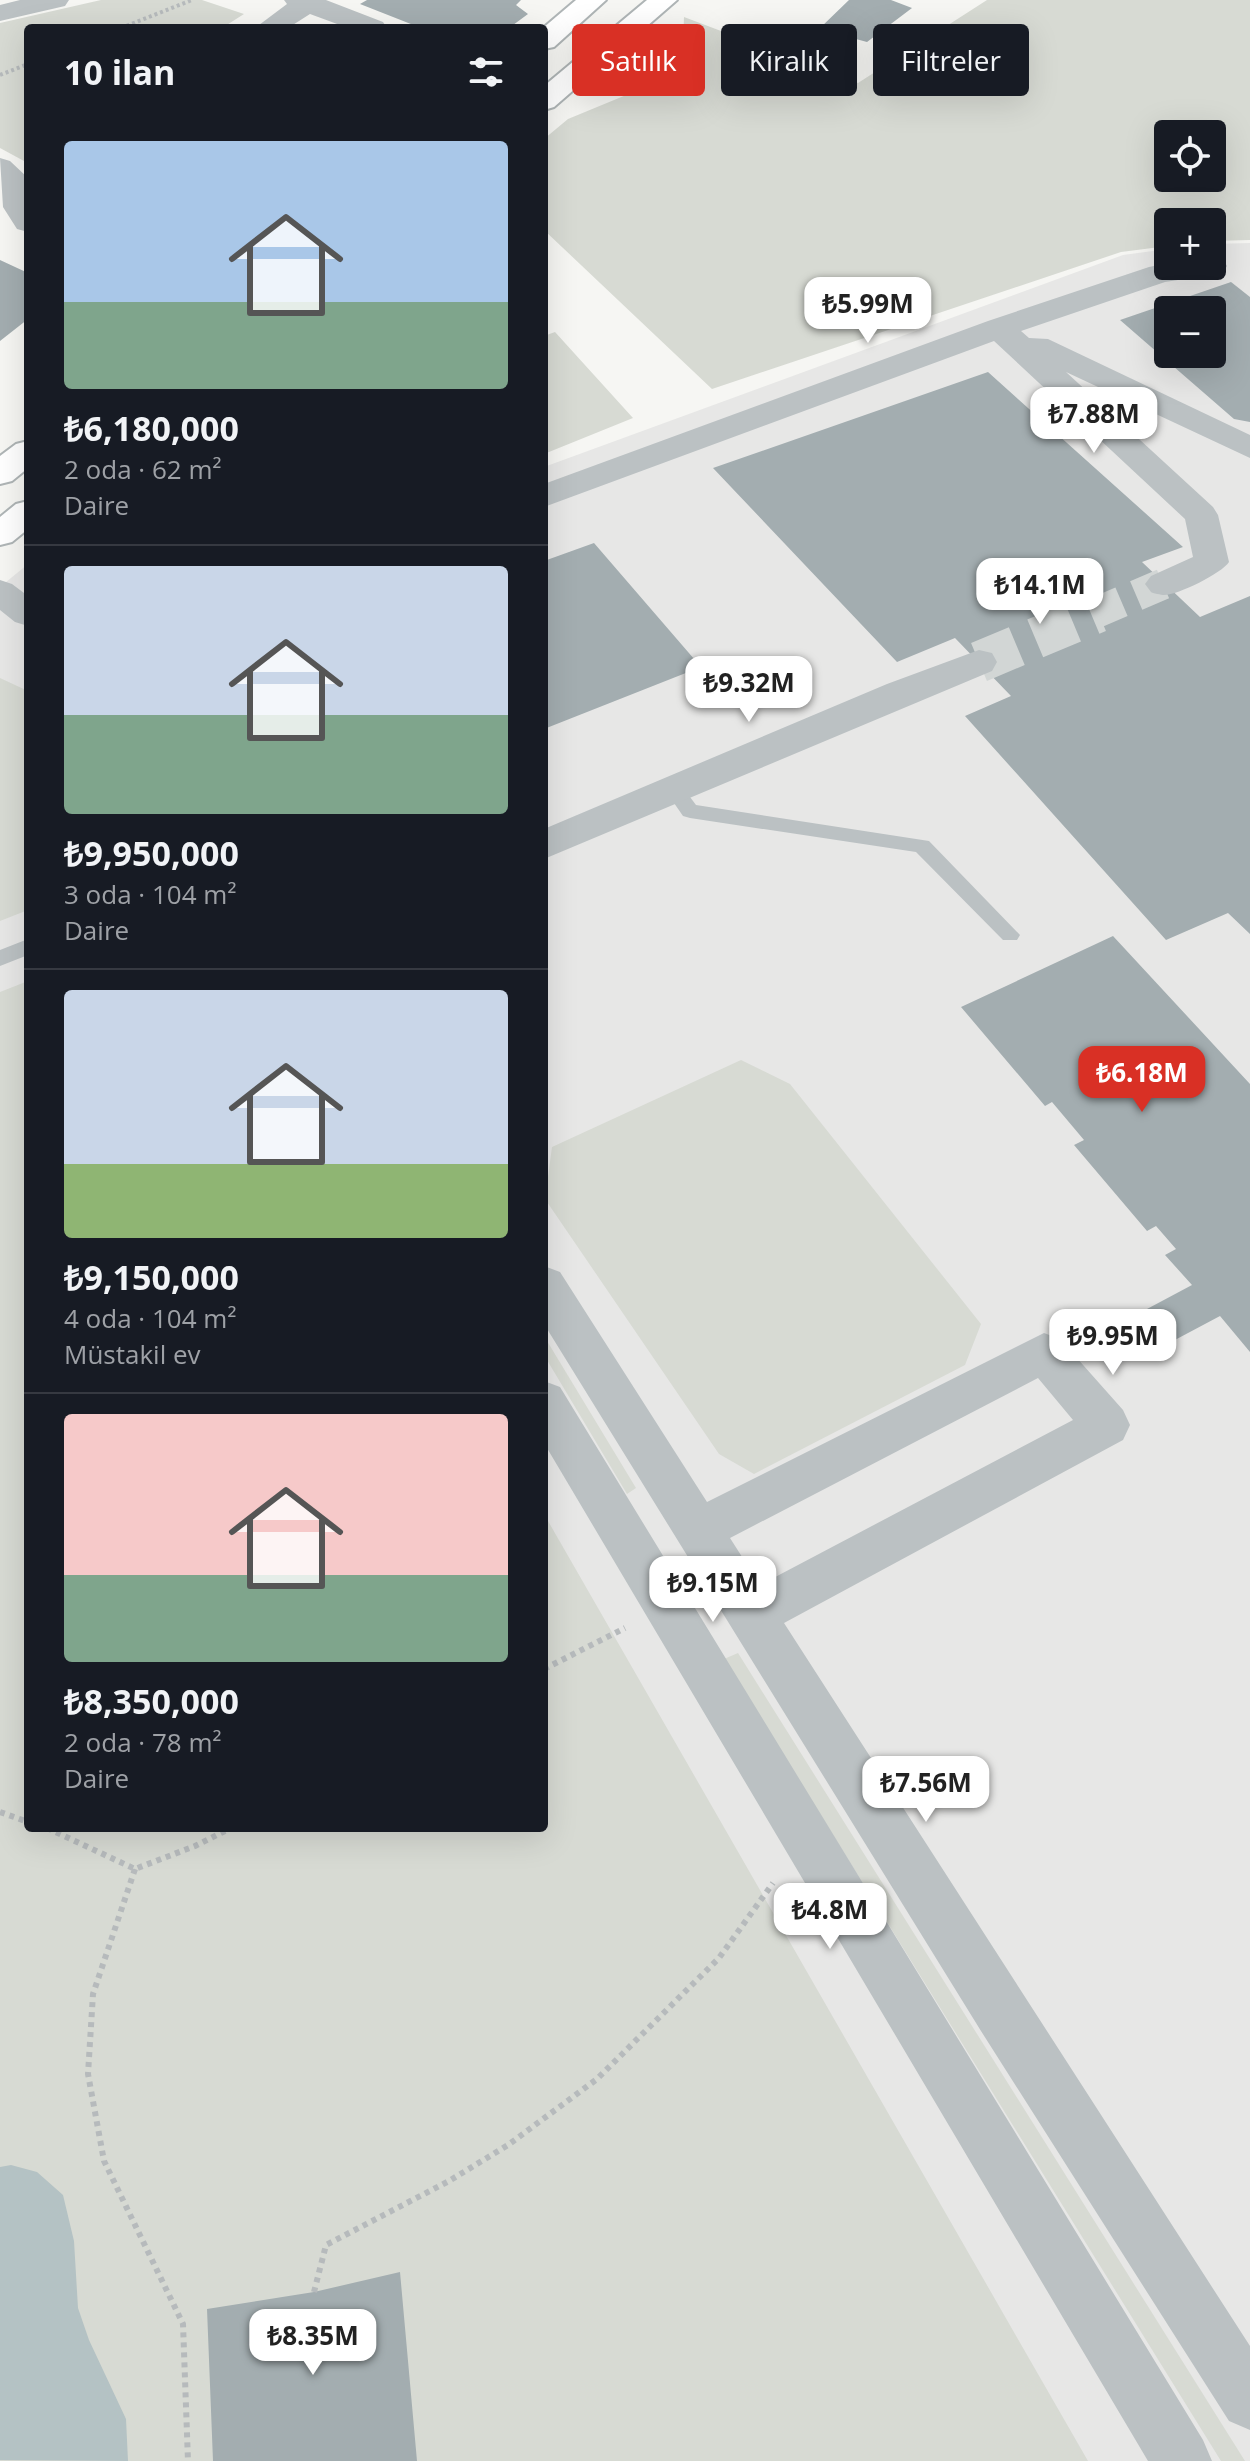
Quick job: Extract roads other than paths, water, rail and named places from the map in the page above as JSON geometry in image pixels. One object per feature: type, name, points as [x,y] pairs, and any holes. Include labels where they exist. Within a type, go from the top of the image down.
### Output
[{"type":"highway","points":[[548,98],[663,0]]},
{"type":"highway","points":[[548,37],[578,5]]},
{"type":"highway","points":[[0,473],[24,454]]},
{"type":"street","points":[[0,13],[55,0]]},
{"type":"street","points":[[274,24],[306,1],[363,24]]},
{"type":"street","points":[[0,167],[13,178],[24,207]]},
{"type":"street","points":[[548,495],[999,328],[1154,276]]},
{"type":"street","points":[[999,328],[1250,448]]},
{"type":"street","points":[[999,328],[1201,515],[1212,562],[1163,584]]},
{"type":"street","points":[[0,592],[24,611]]},
{"type":"street","points":[[548,843],[979,662]]},
{"type":"street","points":[[548,1291],[737,1596],[1250,2400]]},
{"type":"street","points":[[667,1607],[737,1596],[1107,1425],[1044,1353],[697,1531]]},
{"type":"street","points":[[548,1408],[1182,2461]]},
{"type":"lane","points":[[674,790],[690,811],[922,846],[1010,935]]},
{"type":"lane","points":[[0,958],[24,949]]},
{"type":"tunnel","points":[[1093,614],[1163,584]]},
{"type":"tunnel","points":[[979,662],[1098,612]]}]
